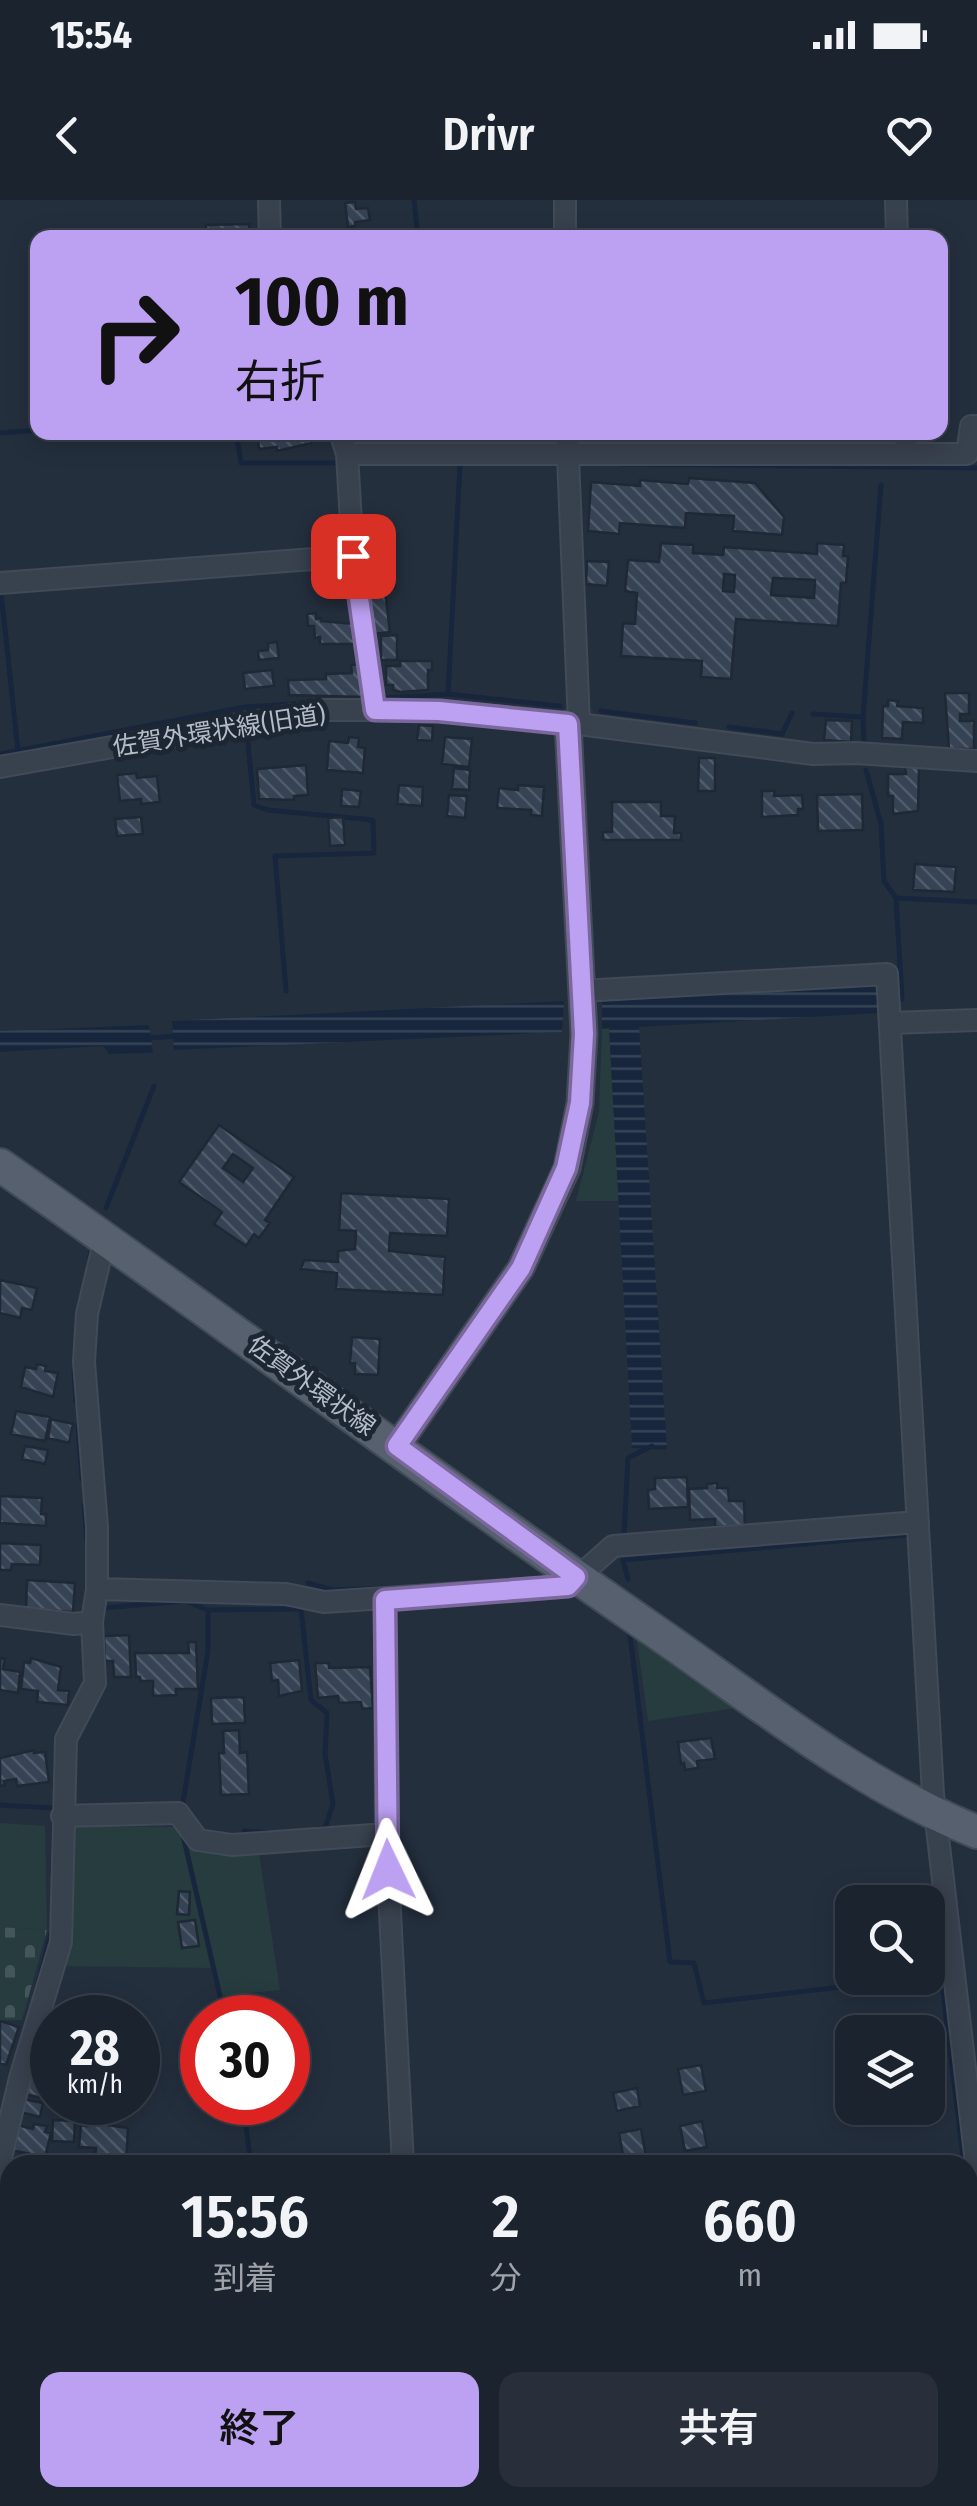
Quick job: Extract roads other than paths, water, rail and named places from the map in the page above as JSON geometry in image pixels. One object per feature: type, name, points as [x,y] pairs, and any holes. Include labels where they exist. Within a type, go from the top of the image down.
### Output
[{"type":"main road","name":"佐賀外環状線","points":[[0,1165],[818,1746],[936,1816],[977,1832]]},
{"type":"street","points":[[269,200],[270,230]]},
{"type":"street","points":[[565,200],[565,230]]},
{"type":"street","points":[[896,200],[897,230]]},
{"type":"street","points":[[347,454],[966,454],[971,426],[977,426]]},
{"type":"street","points":[[343,440],[347,454],[353,556],[375,710]]},
{"type":"street","points":[[397,1446],[521,1268],[566,1168],[580,1103],[584,1034],[567,440]]},
{"type":"street","points":[[905,440],[906,454]]},
{"type":"street","points":[[0,583],[353,556]]},
{"type":"street","name":"佐賀外環状線(旧道)","points":[[0,767],[320,710],[439,711],[812,754],[865,753],[977,761]]},
{"type":"street","points":[[581,991],[887,974],[936,1816],[975,2155]]},
{"type":"street","points":[[889,1007],[977,1020]]},
{"type":"street","points":[[2,2155],[60,1942],[66,1739],[95,1682],[91,1609],[97,1527],[84,1362],[87,1314],[105,1238]]},
{"type":"street","points":[[0,1615],[286,1594],[324,1602],[568,1586],[612,1546],[918,1522]]},
{"type":"street","points":[[385,1600],[386,1834],[403,2155]]},
{"type":"street","points":[[62,1816],[178,1813],[198,1840],[232,1845],[386,1834]]},
{"type":"water","points":[[880,985],[879,1013],[639,1027],[667,1450],[632,1448],[609,1028],[602,1029],[602,999]]},
{"type":"water","points":[[564,1001],[562,1032],[174,1050],[172,1021]]},
{"type":"water","points":[[149,1025],[153,1053],[109,1054],[103,1046],[0,1052],[0,1031]]},
{"type":"waterway","points":[[414,200],[417,230]]},
{"type":"waterway","points":[[0,433],[30,431]]},
{"type":"waterway","points":[[237,440],[241,463],[335,463]]},
{"type":"waterway","points":[[462,441],[553,442]]},
{"type":"waterway","points":[[578,442],[880,443]]},
{"type":"waterway","points":[[621,464],[977,468]]},
{"type":"waterway","points":[[448,694],[460,465]]},
{"type":"waterway","points":[[864,741],[881,485]]},
{"type":"waterway","points":[[1,592],[18,751]]},
{"type":"waterway","points":[[385,698],[448,694],[560,706]]},
{"type":"waterway","points":[[0,754],[245,707],[307,703]]},
{"type":"waterway","points":[[601,711],[695,723]]},
{"type":"waterway","points":[[729,727],[782,734],[792,713]]},
{"type":"waterway","points":[[813,714],[863,717]]},
{"type":"waterway","points":[[247,733],[254,805],[268,810],[373,820],[374,853],[275,856],[286,991]]},
{"type":"waterway","points":[[866,770],[881,824],[884,881],[896,898],[977,902]]},
{"type":"waterway","points":[[892,999],[902,999],[896,898]]},
{"type":"waterway","points":[[148,1038],[177,1036]]},
{"type":"waterway","points":[[106,1208],[154,1086]]},
{"type":"waterway","points":[[89,1264],[91,1251]]},
{"type":"waterway","points":[[74,1371],[76,1401]]},
{"type":"waterway","points":[[78,1426],[82,1479]]},
{"type":"waterway","points":[[624,1536],[628,1458],[652,1446]]},
{"type":"waterway","points":[[84,1505],[87,1541]]},
{"type":"waterway","points":[[628,1579],[623,1560],[905,1535]]},
{"type":"waterway","points":[[308,1583],[333,1590],[389,1588]]},
{"type":"waterway","points":[[102,1608],[185,1601],[208,1610],[301,1609],[311,1700],[327,1713],[325,1754],[333,1804],[325,1828],[317,1829]]},
{"type":"waterway","points":[[183,1802],[208,1651],[208,1610]]},
{"type":"waterway","points":[[630,1635],[670,1962],[694,1963],[704,2003],[835,1988]]},
{"type":"waterway","points":[[55,1788],[57,1744]]},
{"type":"waterway","points":[[0,1805],[54,1808]]},
{"type":"waterway","points":[[53,1873],[54,1819]]},
{"type":"waterway","points":[[244,1831],[271,1833]]},
{"type":"waterway","points":[[183,1835],[220,1995]]},
{"type":"waterway","points":[[35,1995],[52,1929]]},
{"type":"waterway","points":[[943,1995],[963,2155]]},
{"type":"waterway","points":[[246,2125],[250,2155]]}]
